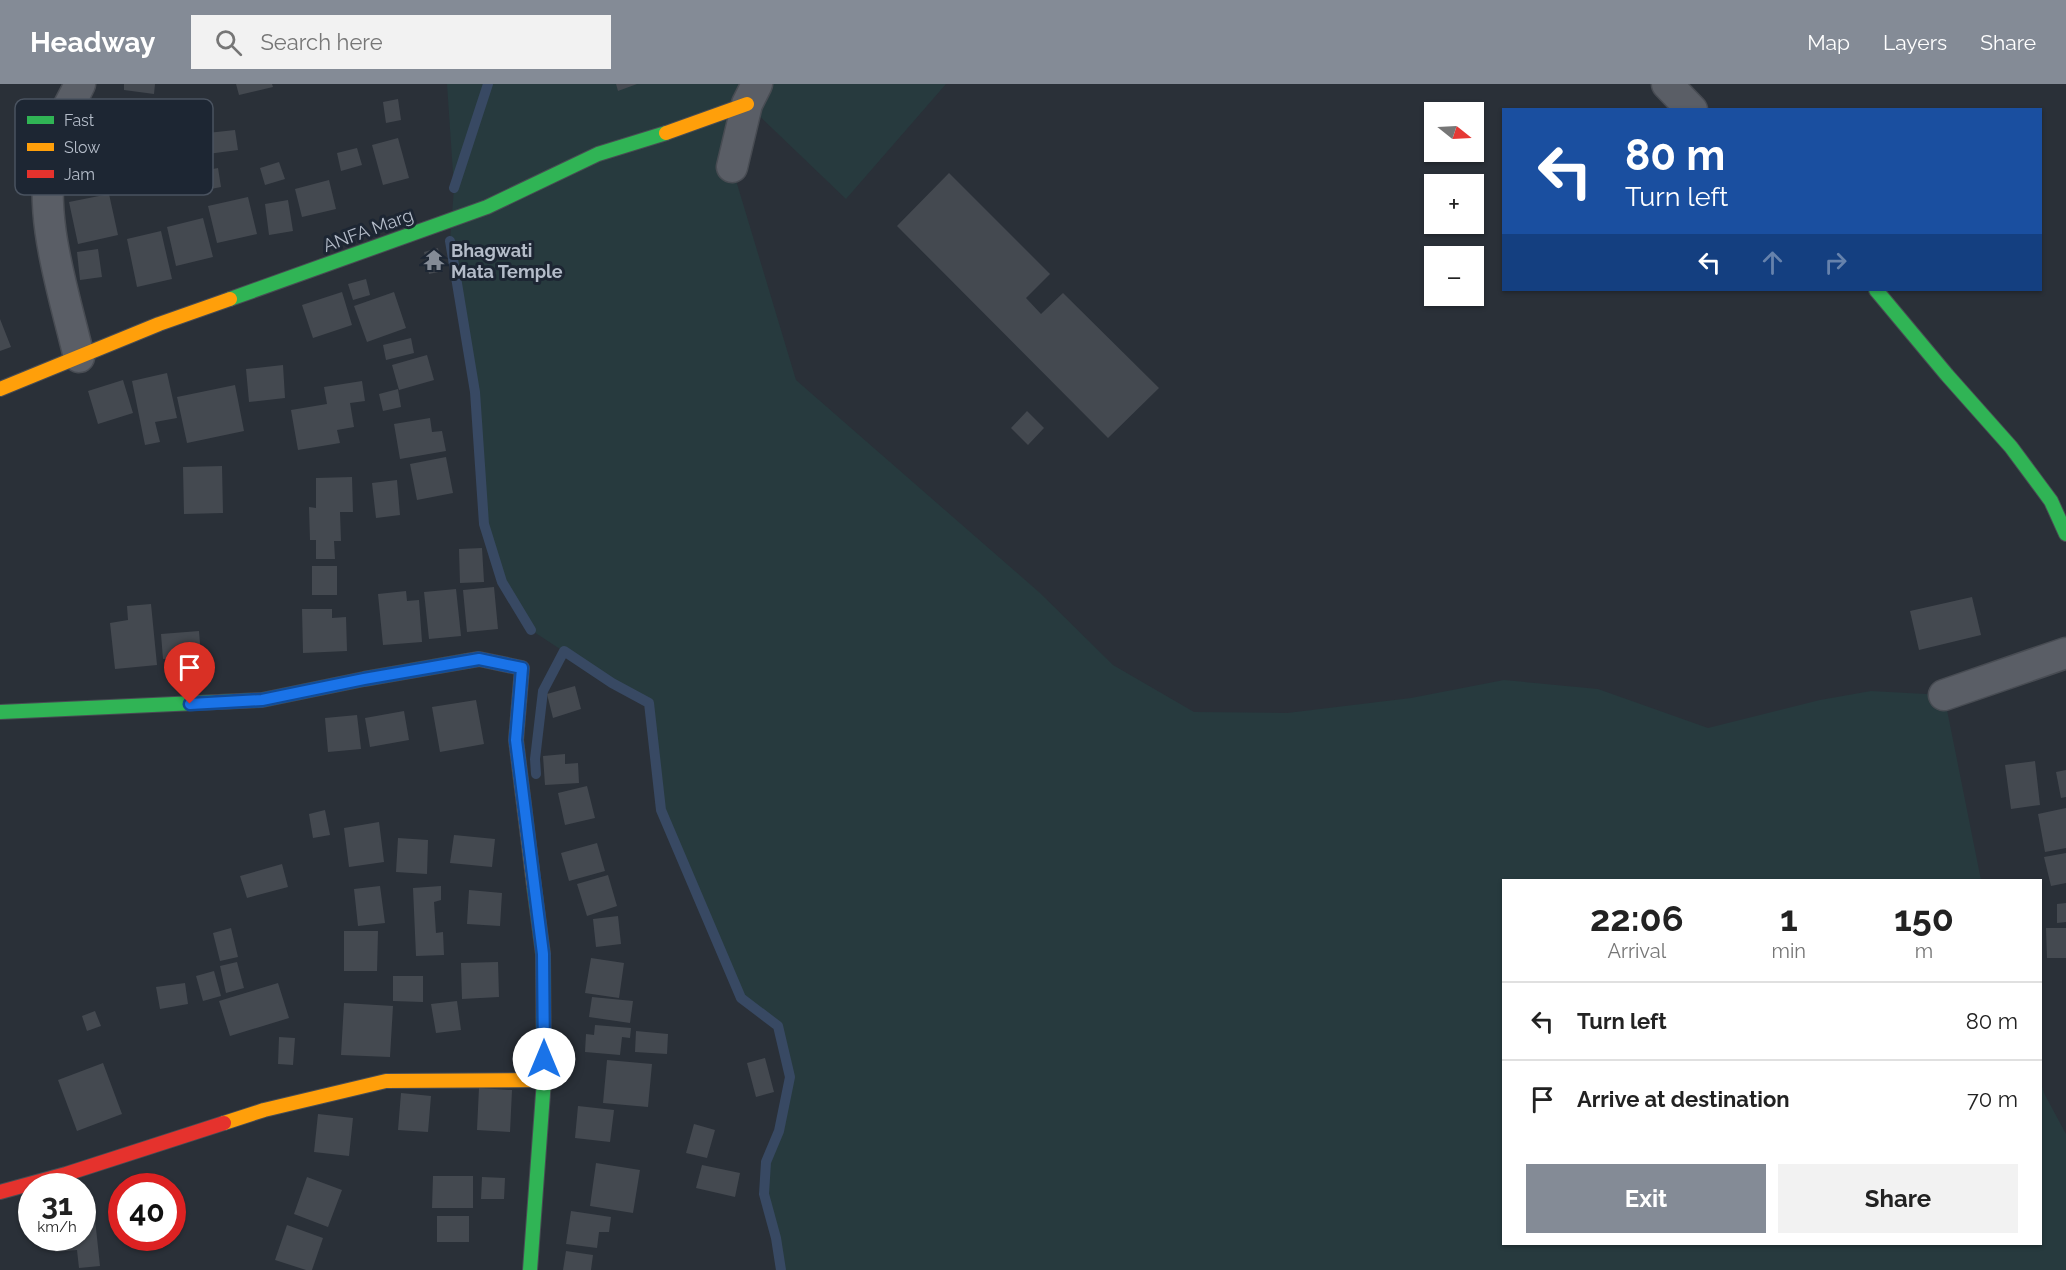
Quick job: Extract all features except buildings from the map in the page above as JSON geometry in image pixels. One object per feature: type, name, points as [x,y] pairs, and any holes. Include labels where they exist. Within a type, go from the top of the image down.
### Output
[{"type":"street","points":[[73,99],[80,84]]},
{"type":"street","points":[[1667,84],[1690,108]]},
{"type":"street","points":[[732,167],[752,94]]},
{"type":"street","name":"ANFA Marg","points":[[0,389],[159,324],[487,207],[598,154],[663,134],[752,94]]},
{"type":"street","points":[[47,195],[53,248],[79,357]]},
{"type":"street","points":[[1877,291],[2011,447],[2051,501],[2066,534]]},
{"type":"street","points":[[1944,695],[2066,653]]},
{"type":"street","points":[[0,712],[262,700],[479,659],[522,668],[516,740],[543,954],[544,1080],[530,1270]]},
{"type":"street","points":[[0,1192],[66,1174],[264,1110],[386,1081],[544,1080]]},
{"type":"green space","points":[[447,84],[946,84],[846,199],[748,105],[732,167],[796,380],[1040,593],[1113,665],[1194,712],[1287,713],[1411,698],[1504,680],[1598,689],[1708,728],[1820,700],[1871,691],[1944,695],[1981,879],[1502,879],[1502,1245],[2042,1245],[2042,1087],[2066,1134],[2066,1270],[781,1270],[776,1238],[764,1194],[766,1162],[779,1131],[790,1077],[778,1026],[741,998],[661,810],[649,703],[612,683],[531,630],[502,582],[484,524],[475,391],[450,241],[454,188]]},
{"type":"waterway","points":[[454,188],[488,84]]},
{"type":"waterway","points":[[450,241],[475,392],[484,524],[502,582],[531,630]]},
{"type":"waterway","points":[[536,774],[535,759],[543,691],[564,651],[612,683],[649,703],[661,810],[741,998],[778,1026],[790,1077],[779,1131],[766,1162],[764,1194],[776,1238],[781,1270]]},
{"type":"traffic: fast","points":[[230,299],[487,207],[598,154],[666,133]]},
{"type":"traffic: fast","points":[[1877,291],[2011,447],[2051,501],[2066,534]]},
{"type":"traffic: fast","points":[[0,712],[262,700],[467,661]]},
{"type":"traffic: fast","points":[[530,1270],[544,1080],[543,954],[534,886]]},
{"type":"traffic: slow","points":[[666,133],[747,104]]},
{"type":"traffic: slow","points":[[0,389],[159,324],[230,299]]},
{"type":"traffic: slow","points":[[467,661],[479,659],[522,668],[516,740],[534,886]]},
{"type":"traffic: slow","points":[[224,1123],[264,1110],[386,1081],[544,1080]]},
{"type":"traffic: jam","points":[[0,1192],[66,1174],[224,1123]]},
{"type":"place","name":"Bhagwati Mata Temple","points":[[434,260]]},
{"type":"route","points":[[190,704],[262,700],[479,659],[522,668],[516,740],[543,954],[544,1059]]}]
